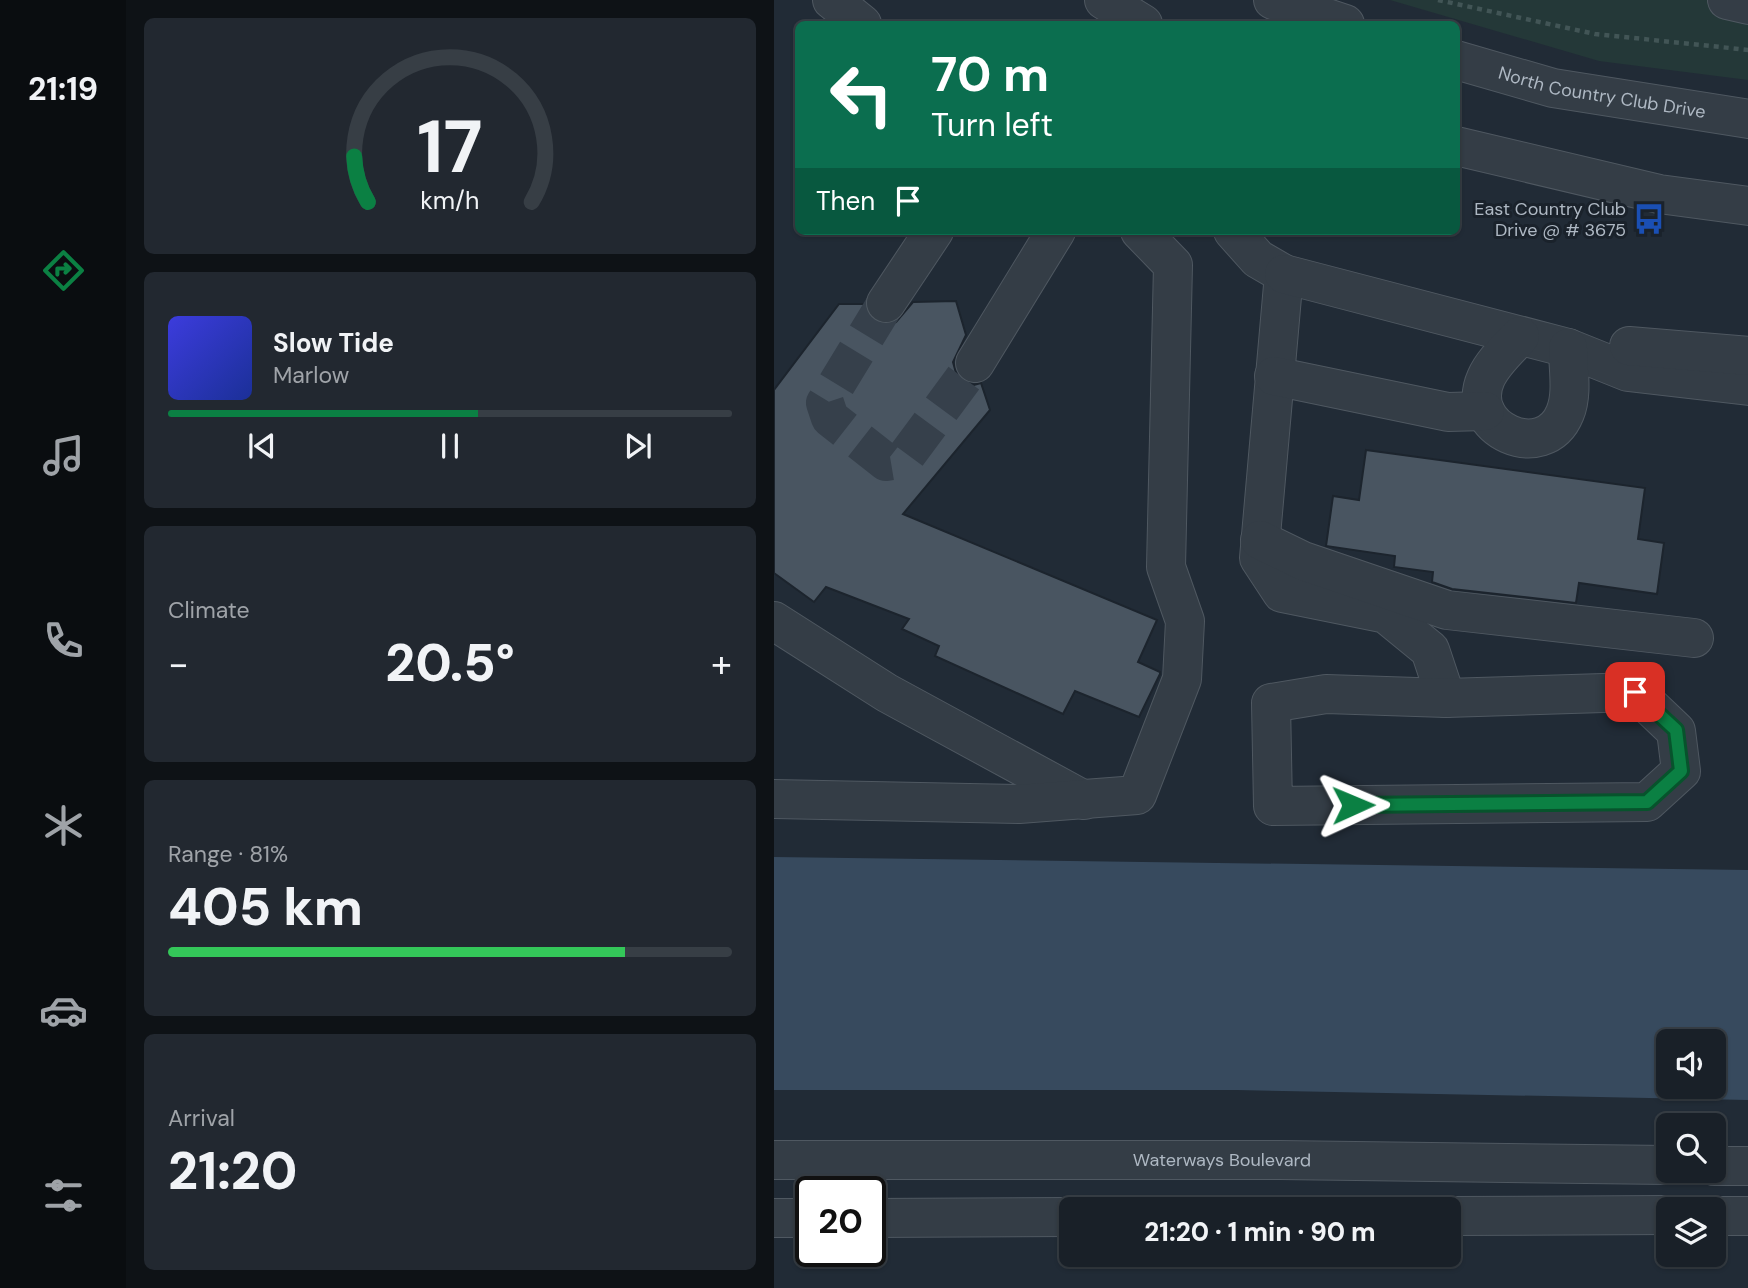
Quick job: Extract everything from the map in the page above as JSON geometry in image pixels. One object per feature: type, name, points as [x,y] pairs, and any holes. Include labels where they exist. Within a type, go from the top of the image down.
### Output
[{"type":"street","points":[[832,0],[858,21]]},
{"type":"street","points":[[1273,0],[1336,21]]},
{"type":"street","points":[[1727,0],[1749,5]]},
{"type":"street","name":"North Country Club Drive","points":[[1460,61],[1553,88],[1749,119]]},
{"type":"street","points":[[1460,147],[1659,194],[1749,206]]},
{"type":"street","points":[[886,303],[931,235]]},
{"type":"street","points":[[975,363],[1054,235]]},
{"type":"street","points":[[774,799],[1019,804],[1137,795],[1182,679],[1185,621],[1166,566],[1173,265],[1144,235]]},
{"type":"street","points":[[1237,235],[1258,259],[1284,274],[1568,348],[1628,372],[1748,377]]},
{"type":"street","points":[[1284,274],[1259,558],[1282,593],[1386,614],[1430,650],[1446,698]]},
{"type":"street","points":[[1520,335],[1492,367],[1484,381],[1482,396],[1485,411],[1493,424],[1504,433],[1517,438],[1531,439],[1544,435],[1556,427],[1564,416],[1569,403],[1568,348]]},
{"type":"street","points":[[1274,376],[1448,412],[1485,411]]},
{"type":"street","points":[[1260,541],[1303,561],[1447,610],[1694,638]]},
{"type":"street","points":[[774,621],[887,693],[1084,800]]},
{"type":"street","points":[[1635,692],[1676,730],[1681,771],[1647,802],[1273,806],[1271,703],[1326,694],[1446,698],[1635,692]]},
{"type":"street","name":"Waterways Boulevard","points":[[774,1160],[1280,1160],[1656,1165]]},
{"type":"street","points":[[1726,1166],[1749,1166]]},
{"type":"street","points":[[1461,1216],[1656,1215]]},
{"type":"street","points":[[1726,1216],[1749,1216]]},
{"type":"street","points":[[886,1218],[1059,1217]]},
{"type":"street","points":[[774,1219],[795,1218]]},
{"type":"path","points":[[1438,0],[1595,34],[1749,50]]},
{"type":"green space","points":[[1390,0],[1748,0],[1748,80],[1599,61]]},
{"type":"water","points":[[774,857],[1748,870],[1748,1100],[1697,1099],[1726,1099],[1726,1029],[1656,1029],[1656,1098],[1237,1090],[774,1090]]},
{"type":"building","points":[[956,301],[966,335],[953,362],[956,373],[964,382],[974,385],[981,383],[990,410],[903,514],[1157,620],[1138,662],[1160,674],[1139,717],[1075,691],[1063,714],[935,656],[939,646],[902,629],[909,619],[826,587],[814,602],[774,573],[774,390],[839,304],[864,304],[873,321],[885,325],[896,322],[913,302]]},
{"type":"building","points":[[1366,450],[1645,488],[1638,539],[1664,543],[1657,594],[1579,583],[1576,603],[1452,589],[1432,582],[1433,572],[1394,567],[1395,556],[1326,546],[1333,496],[1359,500]]},
{"type":"tunnel","points":[[886,303],[825,403],[830,418],[886,462],[904,459],[975,363]]},
{"type":"place","name":"East Country Club Drive @ # 3675","points":[[1649,219]]},
{"type":"route","points":[[1353,805],[1647,802],[1681,771],[1676,730],[1635,692]]}]
